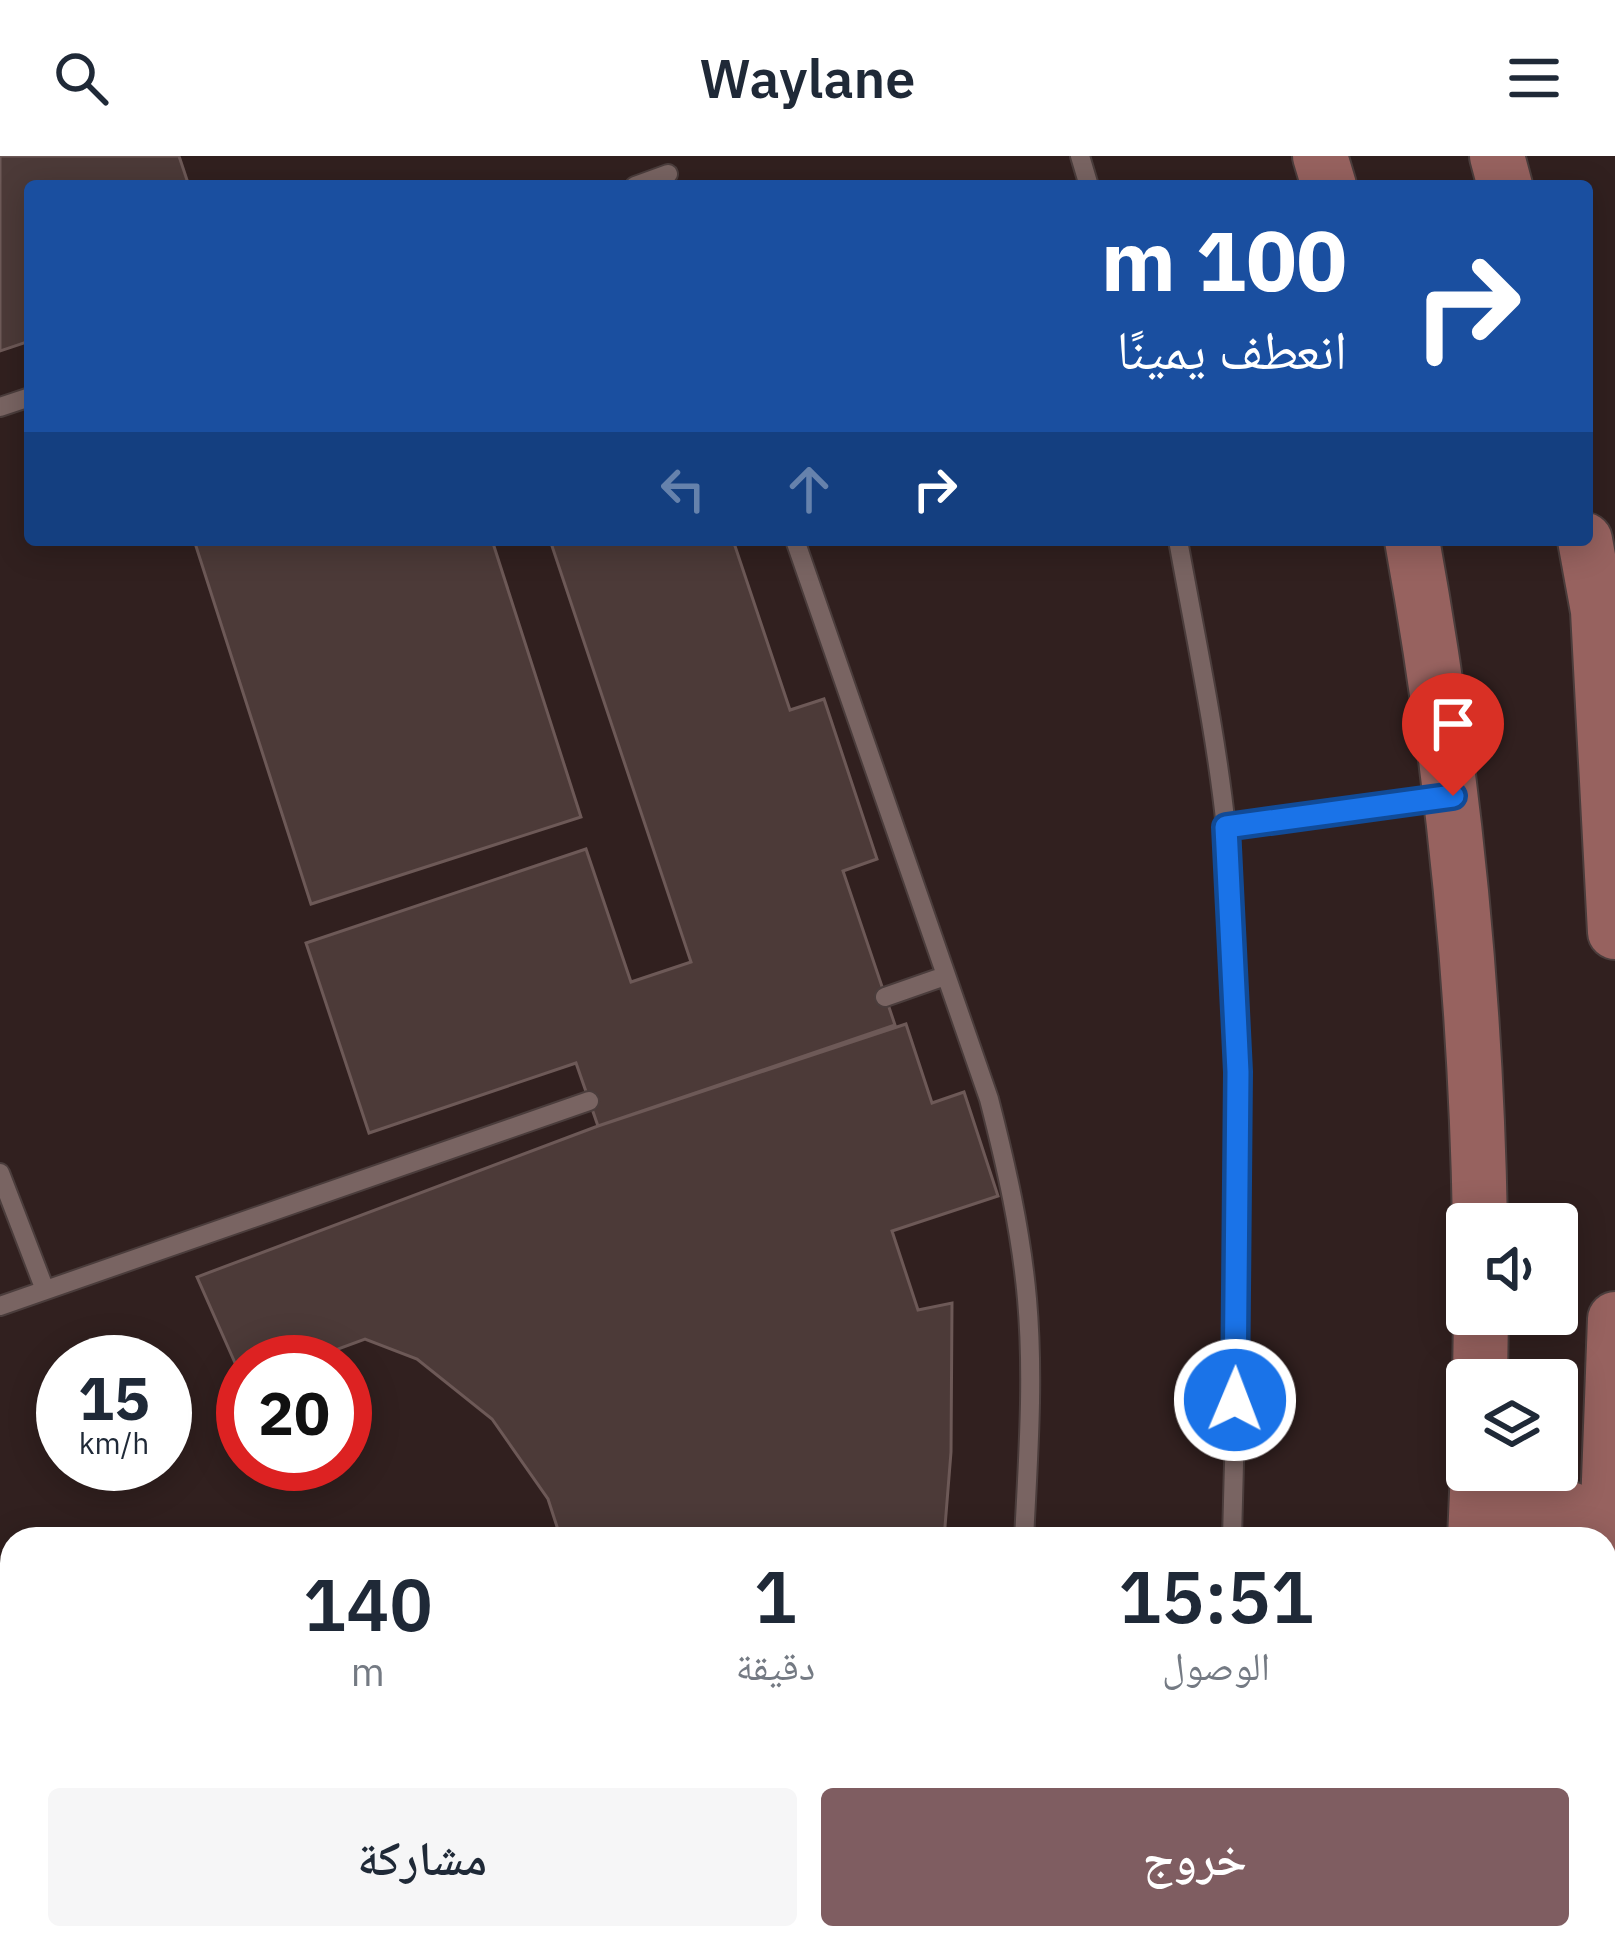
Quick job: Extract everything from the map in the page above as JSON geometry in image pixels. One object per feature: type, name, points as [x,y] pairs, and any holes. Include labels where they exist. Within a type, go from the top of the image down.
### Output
[{"type":"main road","points":[[1413,546],[1453,796],[1468,951],[1479,1203]]},
{"type":"main road","points":[[1587,546],[1598,611],[1615,932]]},
{"type":"main road","points":[[1605,1527],[1615,1319]]},
{"type":"main road","points":[[1478,1491],[1479,1527]]},
{"type":"main road","points":[[1489,1527],[1515,1509],[1544,1504],[1573,1511],[1593,1527]]},
{"type":"lane","points":[[797,546],[989,1099],[1019,1236],[1030,1364],[1024,1527]]},
{"type":"lane","points":[[1179,546],[1226,827],[1238,1096],[1232,1527]]},
{"type":"lane","points":[[1226,827],[1453,796]]},
{"type":"lane","points":[[885,997],[945,976]]},
{"type":"lane","points":[[0,1306],[589,1101]]},
{"type":"lane","points":[[0,1173],[45,1290]]},
{"type":"building","points":[[0,156],[179,156],[187,180],[24,180],[24,343],[0,351]]},
{"type":"building","points":[[196,546],[494,546],[581,817],[311,904]]},
{"type":"building","points":[[552,546],[735,546],[790,710],[824,699],[877,859],[843,871],[895,1025],[598,1126],[576,1063],[369,1133],[306,943],[586,849],[631,982],[691,962]]},
{"type":"building","points":[[906,1024],[932,1103],[964,1092],[998,1196],[892,1231],[918,1310],[952,1303],[951,1452],[945,1527],[557,1527],[548,1499],[492,1419],[417,1359],[372,1342],[372,1335],[223,1335],[197,1277],[598,1126]]},
{"type":"route","points":[[1235,1400],[1238,1072],[1226,827],[1453,796]]}]
